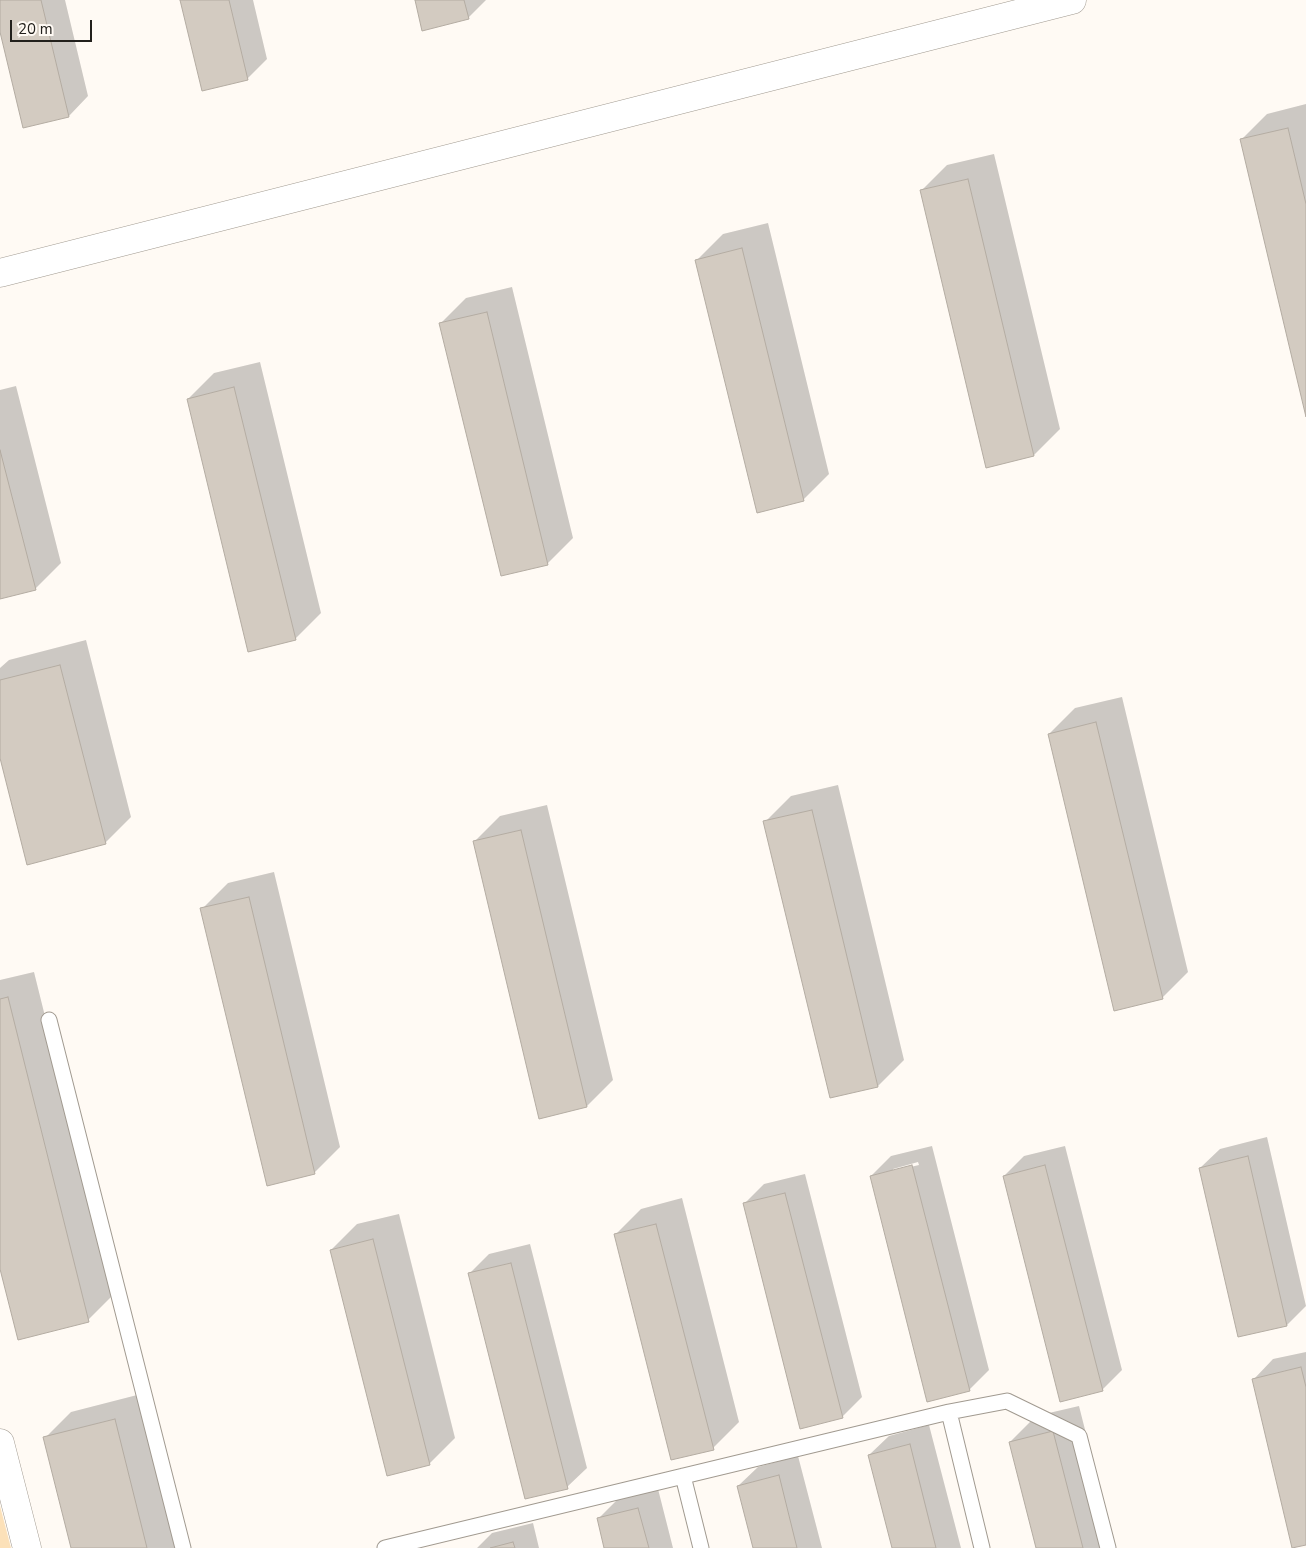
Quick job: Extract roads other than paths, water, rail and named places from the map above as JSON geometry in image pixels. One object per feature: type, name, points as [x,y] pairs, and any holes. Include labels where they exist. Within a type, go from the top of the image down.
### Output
[{"type":"street","points":[[0,273],[1072,0]]},
{"type":"street","points":[[0,1443],[27,1548]]},
{"type":"lane","points":[[48,1020],[183,1548]]},
{"type":"lane","points":[[385,1548],[409,1545],[949,1412],[1007,1401],[1079,1436],[1108,1548]]},
{"type":"lane","points":[[949,1412],[982,1548]]},
{"type":"lane","points":[[683,1476],[701,1548]]}]
